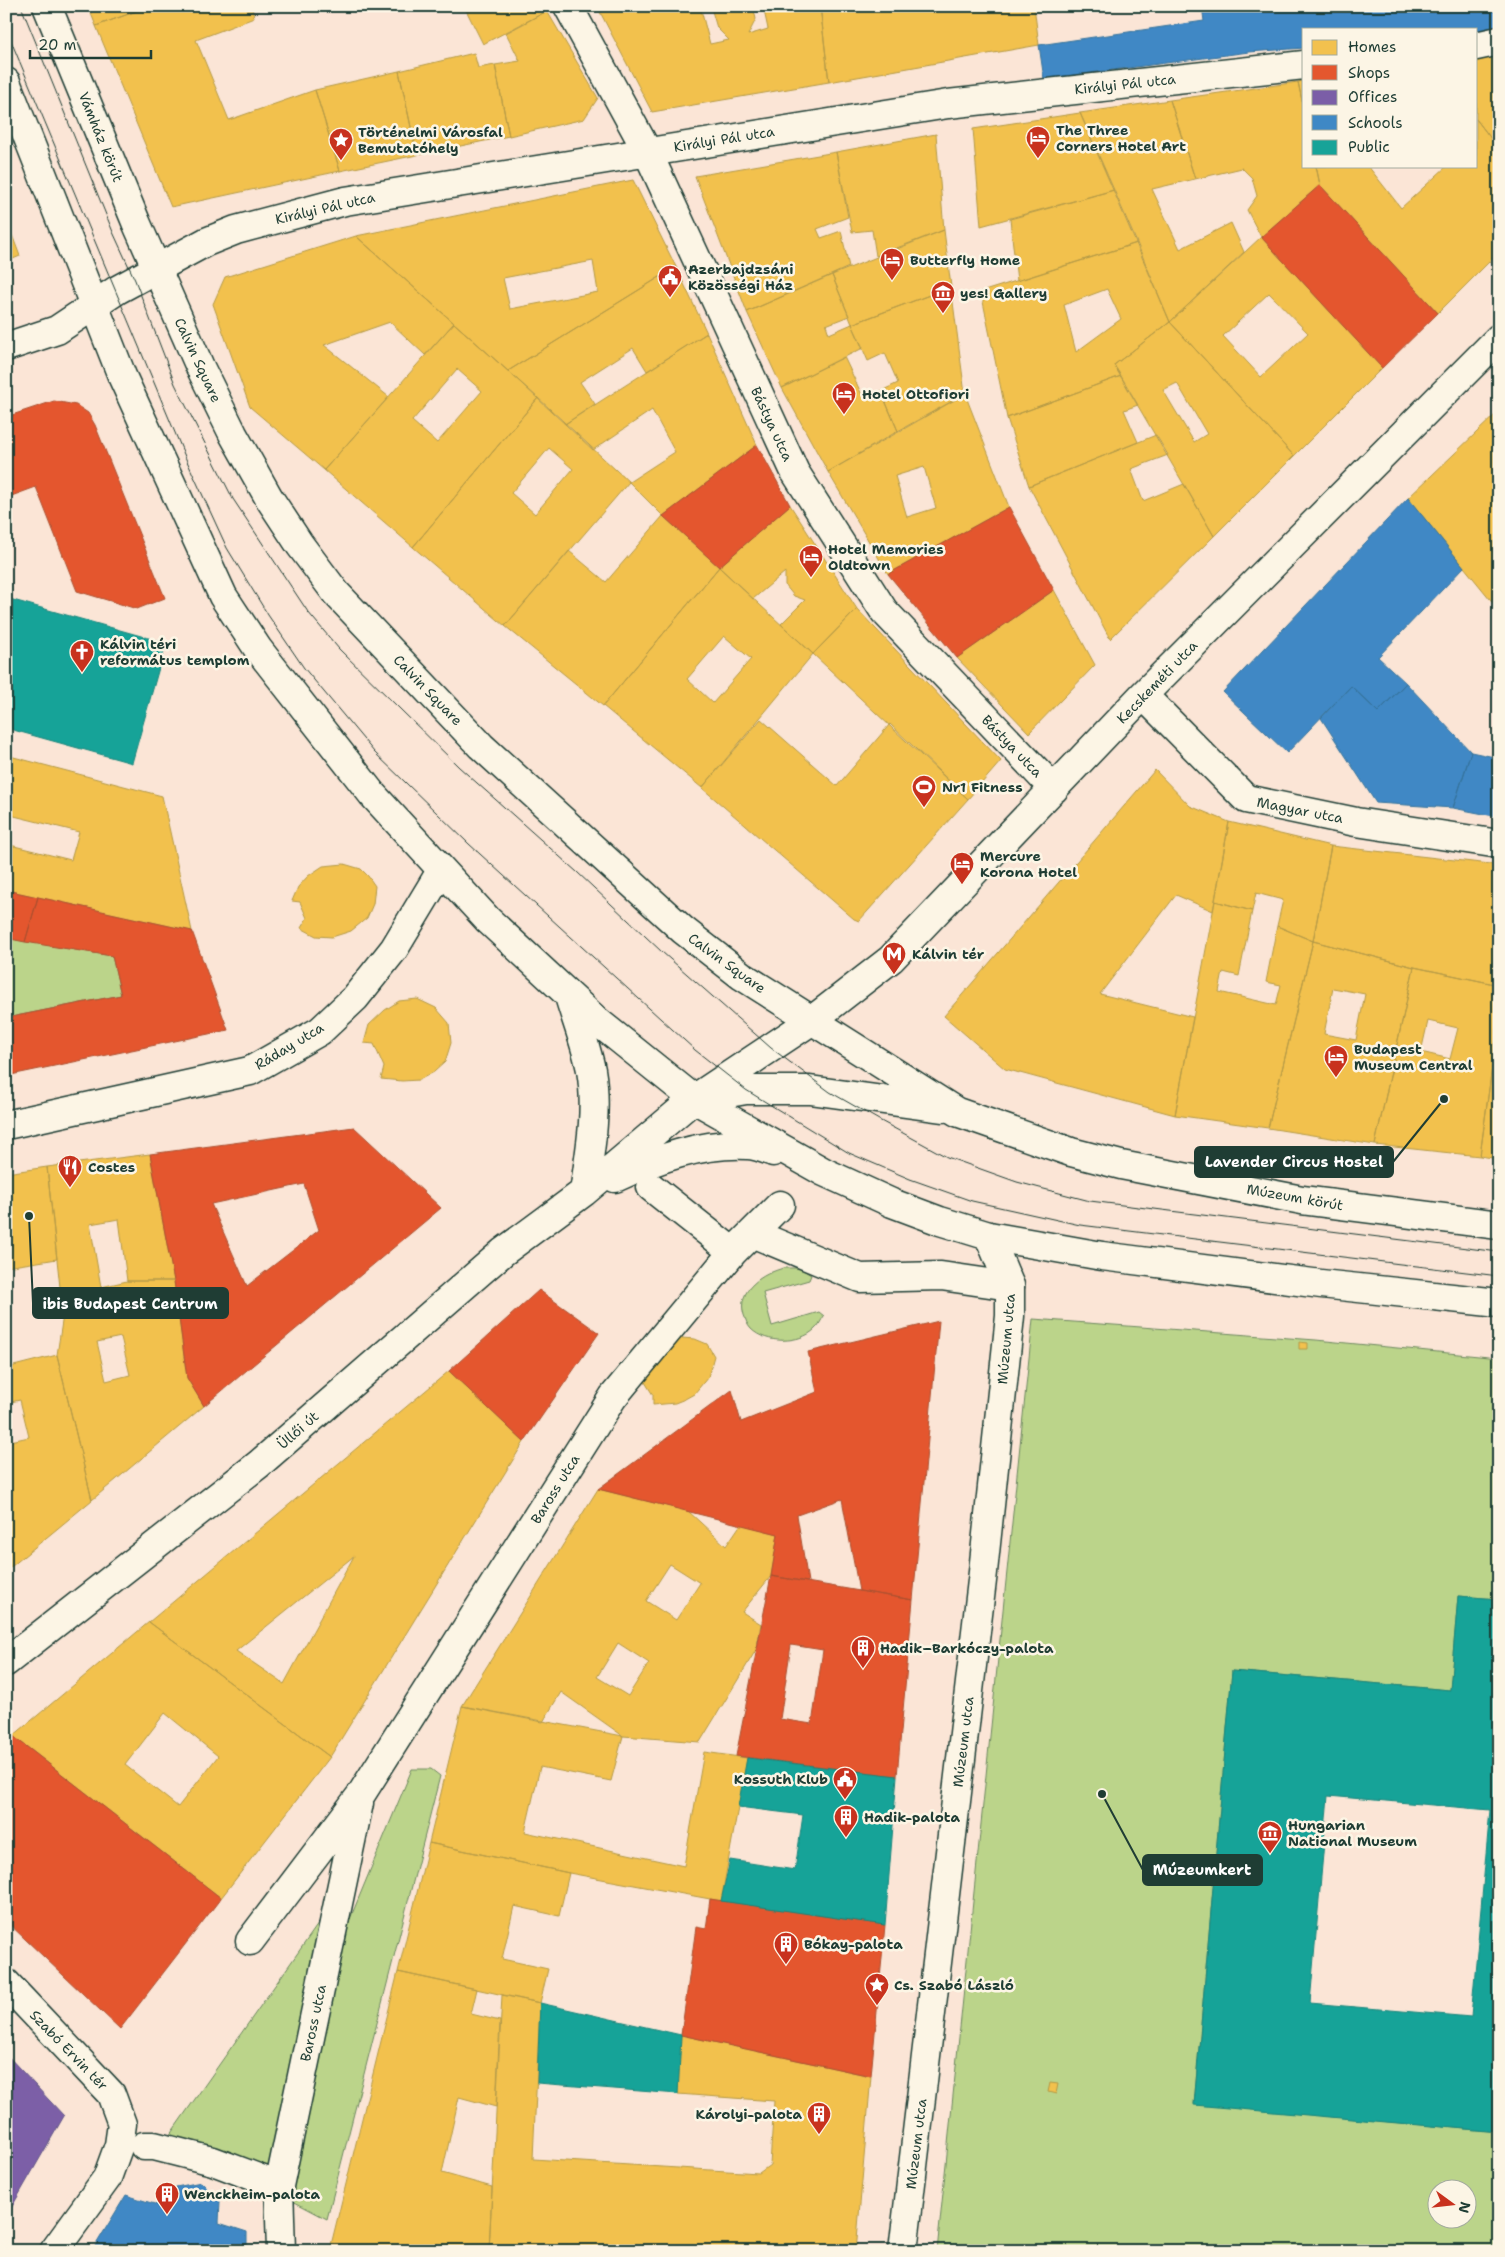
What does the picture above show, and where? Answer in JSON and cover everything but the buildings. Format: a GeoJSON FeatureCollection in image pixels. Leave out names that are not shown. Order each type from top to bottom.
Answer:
{"type":"FeatureCollection","features":[{"type":"Feature","properties":{"kind":"street","name":"Vámház körút"},"geometry":{"type":"LineString","coordinates":[[47,6],[156,267]]}},
{"type":"Feature","properties":{"kind":"street","name":"Bástya utca"},"geometry":{"type":"LineString","coordinates":[[568,6],[647,152],[795,472],[884,611],[1054,789]]}},
{"type":"Feature","properties":{"kind":"street"},"geometry":{"type":"LineString","coordinates":[[1478,46],[1499,41]]}},
{"type":"Feature","properties":{"kind":"street","name":"Királyi Pál utca"},"geometry":{"type":"LineString","coordinates":[[6,347],[57,330],[92,305],[156,267],[206,242],[236,230],[345,201],[948,104],[1302,65]]}},
{"type":"Feature","properties":{"kind":"street"},"geometry":{"type":"LineString","coordinates":[[6,82],[92,305],[122,376],[223,596],[258,649],[372,794],[488,920],[597,1021],[694,1100],[801,1160],[892,1203],[940,1222],[989,1236],[1121,1259],[1321,1284],[1499,1303]]}},
{"type":"Feature","properties":{"kind":"street","name":"Calvin Square"},"geometry":{"type":"LineString","coordinates":[[156,267],[200,367],[233,434],[269,498],[300,545],[336,593],[481,746],[683,930],[742,976],[950,1109]]}},
{"type":"Feature","properties":{"kind":"street","name":"Kecskeméti utca"},"geometry":{"type":"LineString","coordinates":[[811,1021],[891,959],[1143,695],[1499,338]]}},
{"type":"Feature","properties":{"kind":"street","name":"Magyar utca"},"geometry":{"type":"LineString","coordinates":[[1143,695],[1246,799],[1356,822],[1499,844]]}},
{"type":"Feature","properties":{"kind":"street","name":"Ráday utca"},"geometry":{"type":"LineString","coordinates":[[6,1125],[250,1071],[320,1031],[355,998],[394,949],[441,871]]}},
{"type":"Feature","properties":{"kind":"street"},"geometry":{"type":"LineString","coordinates":[[569,996],[591,1076],[593,1129],[584,1192]]}},
{"type":"Feature","properties":{"kind":"street"},"geometry":{"type":"LineString","coordinates":[[584,1192],[694,1100],[811,1021]]}},
{"type":"Feature","properties":{"kind":"street"},"geometry":{"type":"LineString","coordinates":[[694,1100],[746,1090],[810,1090],[950,1109]]}},
{"type":"Feature","properties":{"kind":"street","name":"Múzeum körút"},"geometry":{"type":"LineString","coordinates":[[950,1109],[1070,1152],[1121,1165],[1302,1200],[1499,1225]]}},
{"type":"Feature","properties":{"kind":"street"},"geometry":{"type":"LineString","coordinates":[[584,1192],[661,1158],[708,1147],[748,1145],[801,1160]]}},
{"type":"Feature","properties":{"kind":"street"},"geometry":{"type":"LineString","coordinates":[[652,1187],[733,1252]]}},
{"type":"Feature","properties":{"kind":"street","name":"Üllői út"},"geometry":{"type":"LineString","coordinates":[[6,1662],[259,1464],[503,1252],[584,1192]]}},
{"type":"Feature","properties":{"kind":"street","name":"Baross utca"},"geometry":{"type":"LineString","coordinates":[[250,1941],[360,1796],[613,1397],[733,1252],[780,1205]]}},
{"type":"Feature","properties":{"kind":"street"},"geometry":{"type":"LineString","coordinates":[[752,1233],[860,1278],[941,1276],[1010,1286]]}},
{"type":"Feature","properties":{"kind":"street","name":"Múzeum utca"},"geometry":{"type":"LineString","coordinates":[[903,2251],[1010,1316],[1010,1286],[989,1236]]}},
{"type":"Feature","properties":{"kind":"street","name":"Baross utca"},"geometry":{"type":"LineString","coordinates":[[281,2251],[279,2186],[360,1796]]}},
{"type":"Feature","properties":{"kind":"street","name":"Szabó Ervin tér"},"geometry":{"type":"LineString","coordinates":[[6,1983],[111,2094],[122,2124],[119,2145],[107,2178],[54,2251]]}},
{"type":"Feature","properties":{"kind":"street"},"geometry":{"type":"LineString","coordinates":[[144,2146],[154,2146],[213,2161],[279,2186]]}},
{"type":"Feature","properties":{"kind":"green space"},"geometry":{"type":"Polygon","coordinates":[[[6,938],[112,956],[121,995],[6,1018],[6,938]]]}},
{"type":"Feature","properties":{"kind":"green space"},"geometry":{"type":"Polygon","coordinates":[[[784,1268],[800,1268],[811,1275],[809,1280],[763,1293],[772,1326],[819,1312],[824,1316],[816,1328],[809,1334],[792,1340],[774,1340],[757,1334],[748,1326],[744,1315],[744,1298],[748,1290],[760,1278],[784,1268]]]}},
{"type":"Feature","properties":{"kind":"green space"},"geometry":{"type":"Polygon","coordinates":[[[1033,1319],[1316,1340],[1499,1358],[1499,1599],[1458,1596],[1450,1690],[1232,1671],[1194,2104],[1499,2132],[1499,2251],[937,2251],[1033,1319]]]}},
{"type":"Feature","properties":{"kind":"green space"},"geometry":{"type":"Polygon","coordinates":[[[412,1769],[431,1769],[440,1776],[327,2219],[169,2136],[323,1917],[329,1922],[350,1919],[412,1769]]]}},
{"type":"Feature","properties":{"kind":"tram line"},"geometry":{"type":"LineString","coordinates":[[21,6],[113,232],[135,280],[175,384],[233,499],[308,612],[339,649],[459,767],[577,872],[662,952],[771,1048],[830,1092],[879,1120],[947,1157],[1017,1182],[1090,1201],[1499,1252]]}},
{"type":"Feature","properties":{"kind":"tram line"},"geometry":{"type":"LineString","coordinates":[[6,29],[186,459],[227,548],[268,615],[304,668],[374,752],[469,844],[695,1050],[746,1090],[849,1153],[910,1179],[972,1201],[1080,1225],[1499,1276]]}},
{"type":"Feature","properties":{"kind":"place","name":"The Three Corners Hotel Art"},"geometry":{"type":"Point","coordinates":[1038,159]}},
{"type":"Feature","properties":{"kind":"place","name":"Történelmi Városfal Bemutatóhely"},"geometry":{"type":"Point","coordinates":[341,161]}},
{"type":"Feature","properties":{"kind":"place","name":"Butterfly Home"},"geometry":{"type":"Point","coordinates":[892,281]}},
{"type":"Feature","properties":{"kind":"place","name":"Azerbajdzsáni Közösségi Ház"},"geometry":{"type":"Point","coordinates":[670,298]}},
{"type":"Feature","properties":{"kind":"place","name":"yes! Gallery"},"geometry":{"type":"Point","coordinates":[943,314]}},
{"type":"Feature","properties":{"kind":"place","name":"Hotel Ottofiori"},"geometry":{"type":"Point","coordinates":[844,415]}},
{"type":"Feature","properties":{"kind":"place","name":"Hotel Memories Oldtown"},"geometry":{"type":"Point","coordinates":[811,578]}},
{"type":"Feature","properties":{"kind":"place","name":"Kálvin téri református templom"},"geometry":{"type":"Point","coordinates":[82,673]}},
{"type":"Feature","properties":{"kind":"place","name":"Nr1 Fitness"},"geometry":{"type":"Point","coordinates":[924,808]}},
{"type":"Feature","properties":{"kind":"place","name":"Mercure Korona Hotel"},"geometry":{"type":"Point","coordinates":[962,885]}},
{"type":"Feature","properties":{"kind":"place","name":"Kálvin tér"},"geometry":{"type":"Point","coordinates":[894,975]}},
{"type":"Feature","properties":{"kind":"place","name":"Budapest Museum Central"},"geometry":{"type":"Point","coordinates":[1336,1078]}},
{"type":"Feature","properties":{"kind":"place","name":"Lavender Circus Hostel"},"geometry":{"type":"Point","coordinates":[1444,1099]}},
{"type":"Feature","properties":{"kind":"place","name":"Costes"},"geometry":{"type":"Point","coordinates":[70,1188]}},
{"type":"Feature","properties":{"kind":"place","name":"ibis Budapest Centrum"},"geometry":{"type":"Point","coordinates":[29,1216]}},
{"type":"Feature","properties":{"kind":"place","name":"Hadik–Barkóczy-palota"},"geometry":{"type":"Point","coordinates":[863,1669]}},
{"type":"Feature","properties":{"kind":"place","name":"Múzeumkert"},"geometry":{"type":"Point","coordinates":[1102,1794]}},
{"type":"Feature","properties":{"kind":"place","name":"Kossuth Klub"},"geometry":{"type":"Point","coordinates":[845,1800]}},
{"type":"Feature","properties":{"kind":"place","name":"Hadik-palota"},"geometry":{"type":"Point","coordinates":[846,1838]}},
{"type":"Feature","properties":{"kind":"place","name":"Hungarian National Museum"},"geometry":{"type":"Point","coordinates":[1270,1854]}},
{"type":"Feature","properties":{"kind":"place","name":"Bókay-palota"},"geometry":{"type":"Point","coordinates":[786,1965]}},
{"type":"Feature","properties":{"kind":"place","name":"Cs. Szabó László"},"geometry":{"type":"Point","coordinates":[877,2006]}},
{"type":"Feature","properties":{"kind":"place","name":"Károlyi-palota"},"geometry":{"type":"Point","coordinates":[819,2135]}},
{"type":"Feature","properties":{"kind":"place","name":"Wenckheim-palota"},"geometry":{"type":"Point","coordinates":[167,2215]}}]}
